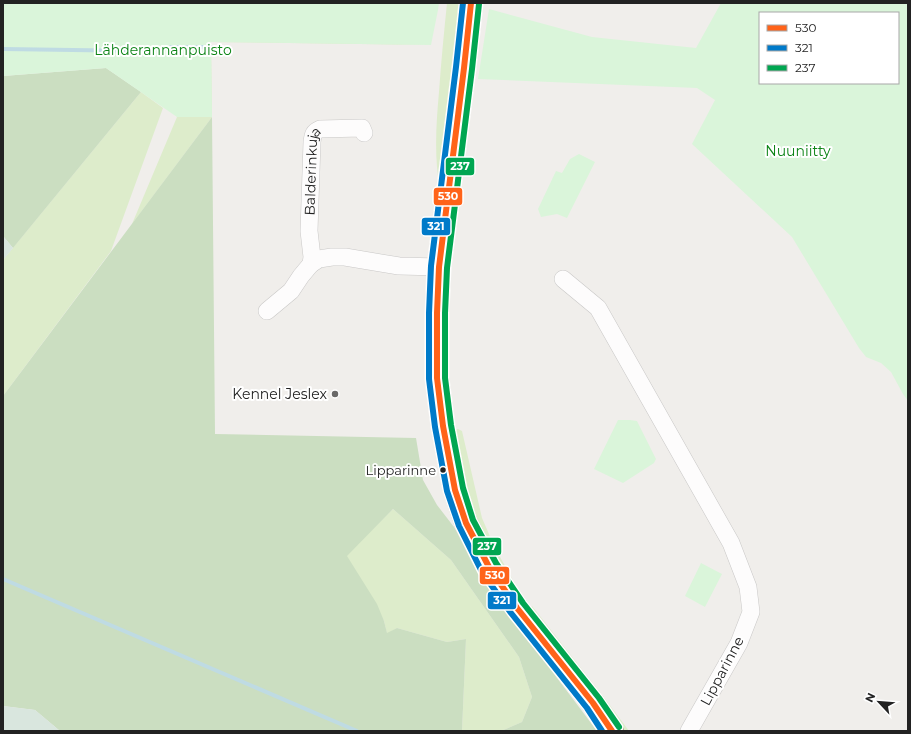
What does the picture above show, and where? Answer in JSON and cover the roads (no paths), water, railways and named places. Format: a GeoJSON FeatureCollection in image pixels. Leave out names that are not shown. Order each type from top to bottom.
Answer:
{"type":"FeatureCollection","features":[{"type":"Feature","properties":{"kind":"main road"},"geometry":{"type":"LineString","coordinates":[[471,3],[439,267],[437,313],[437,378],[443,426],[455,490],[466,523],[489,567],[517,608],[593,703],[612,731]]}},
{"type":"Feature","properties":{"kind":"street","name":"Balderinkuja"},"geometry":{"type":"LineString","coordinates":[[311,264],[312,257],[309,231],[312,142],[314,133],[320,129],[362,128],[364,133]]}},
{"type":"Feature","properties":{"kind":"street"},"geometry":{"type":"LineString","coordinates":[[267,311],[290,291],[311,264],[319,259],[346,257],[399,266],[439,267]]}},
{"type":"Feature","properties":{"kind":"street","name":"Lipparinne"},"geometry":{"type":"LineString","coordinates":[[563,279],[598,308],[731,543],[748,587],[751,612],[739,643],[689,731]]}},
{"type":"Feature","properties":{"kind":"waterway"},"geometry":{"type":"LineString","coordinates":[[171,47],[211,47]]}},
{"type":"Feature","properties":{"kind":"waterway"},"geometry":{"type":"LineString","coordinates":[[3,49],[142,51]]}},
{"type":"Feature","properties":{"kind":"waterway"},"geometry":{"type":"LineString","coordinates":[[3,579],[357,731]]}},
{"type":"Feature","properties":{"kind":"place","name":"Kennel Jeslex"},"geometry":{"type":"Point","coordinates":[335,394]}},
{"type":"Feature","properties":{"kind":"place","name":"Lipparinne"},"geometry":{"type":"Point","coordinates":[443,470]}},
{"type":"Feature","properties":{"kind":"park label","name":"Lähderannanpuisto"},"geometry":{"type":"Point","coordinates":[163,50]}},
{"type":"Feature","properties":{"kind":"park label","name":"Nuuniitty"},"geometry":{"type":"Point","coordinates":[798,151]}}]}
